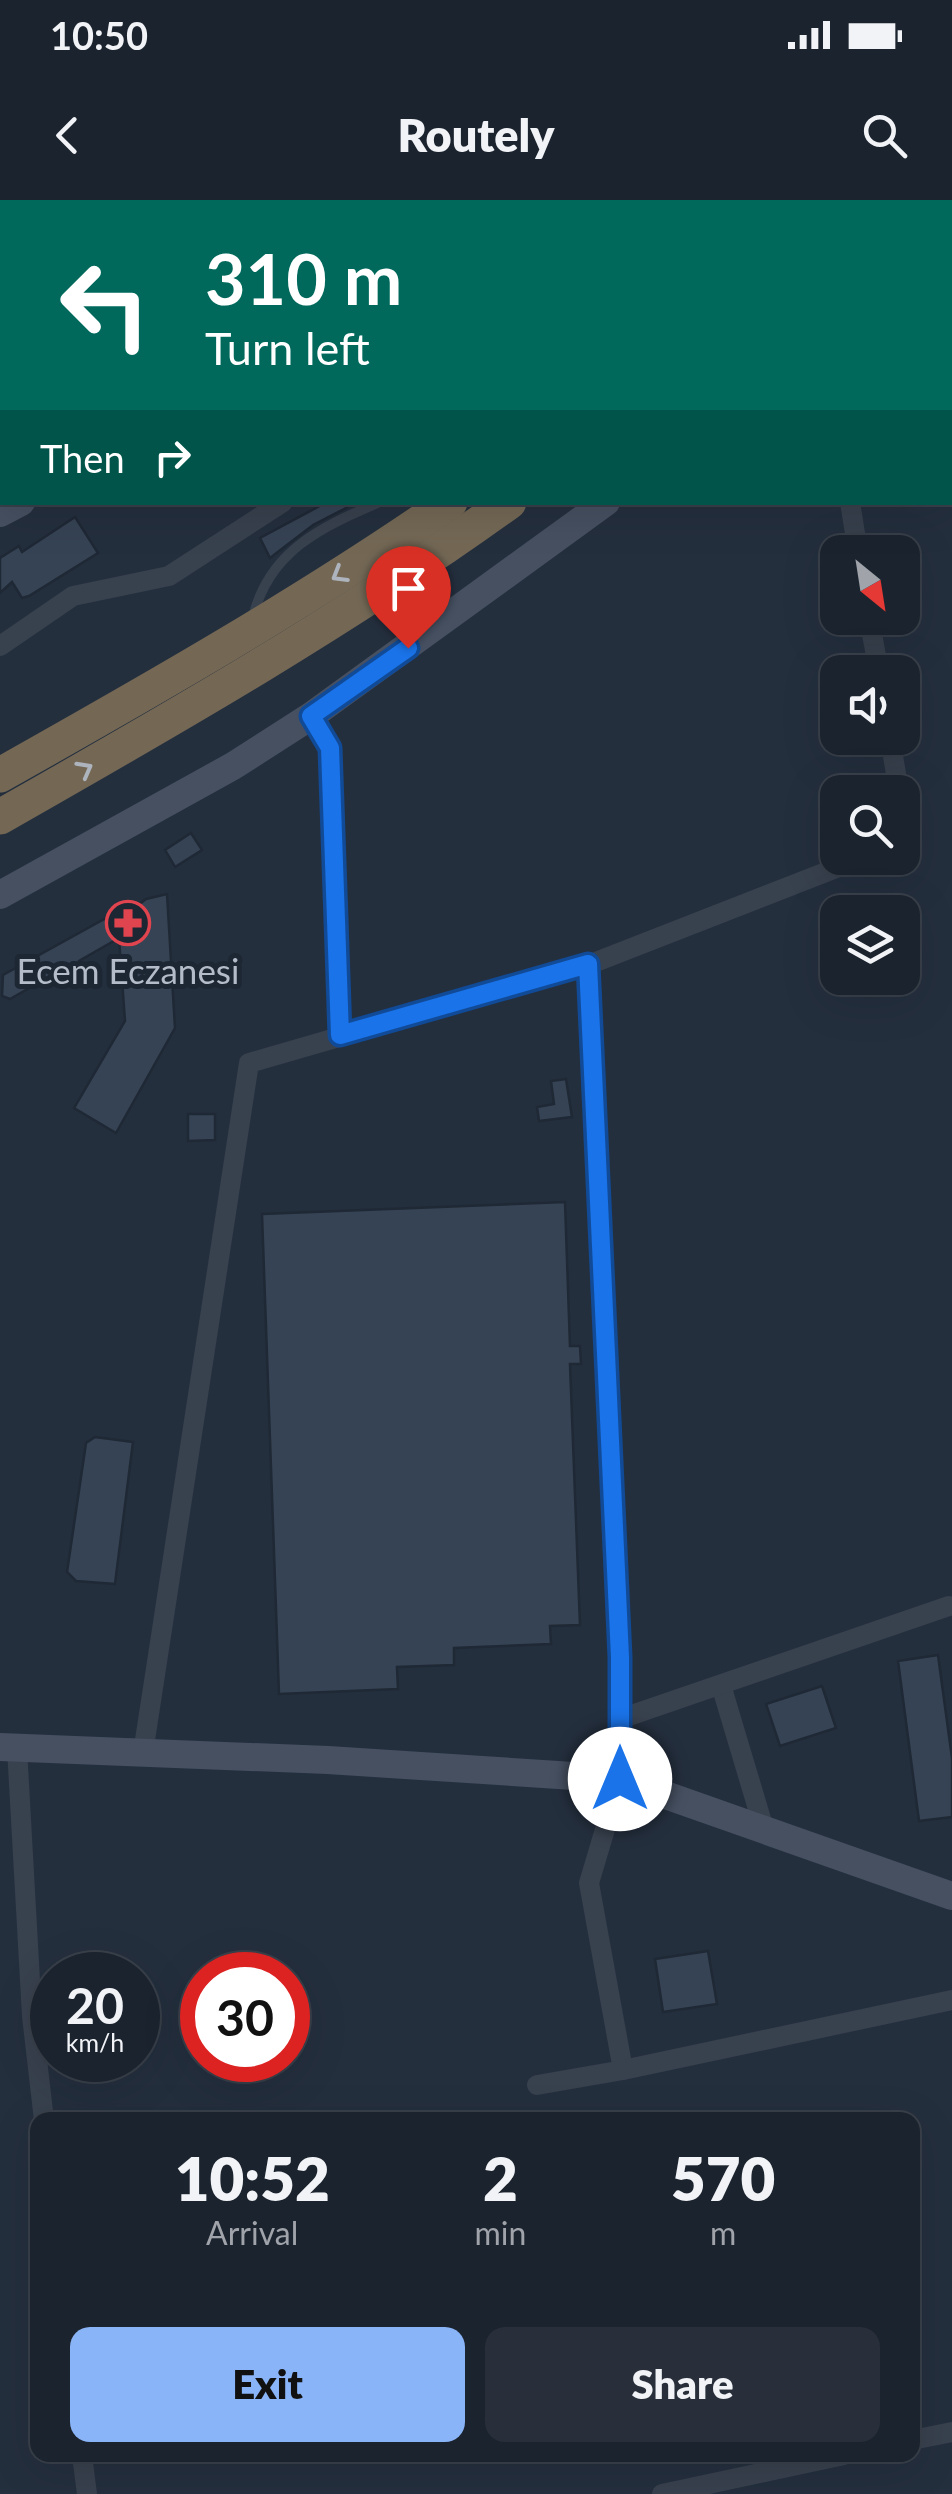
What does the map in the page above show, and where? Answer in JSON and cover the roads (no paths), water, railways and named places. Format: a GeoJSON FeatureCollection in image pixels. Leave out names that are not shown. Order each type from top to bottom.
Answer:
{"type":"FeatureCollection","features":[{"type":"Feature","properties":{"kind":"highway"},"geometry":{"type":"LineString","coordinates":[[0,775],[143,695],[394,541],[446,505]]}},
{"type":"Feature","properties":{"kind":"highway"},"geometry":{"type":"LineString","coordinates":[[0,816],[182,714],[326,626],[505,505]]}},
{"type":"Feature","properties":{"kind":"street"},"geometry":{"type":"LineString","coordinates":[[0,646],[73,596],[169,576],[278,505]]}},
{"type":"Feature","properties":{"kind":"street"},"geometry":{"type":"LineString","coordinates":[[0,895],[233,766],[311,716],[602,505]]}},
{"type":"Feature","properties":{"kind":"street"},"geometry":{"type":"LineString","coordinates":[[850,505],[855,535]]}},
{"type":"Feature","properties":{"kind":"street"},"geometry":{"type":"LineString","coordinates":[[311,716],[330,748],[340,1035]]}},
{"type":"Feature","properties":{"kind":"street"},"geometry":{"type":"LineString","coordinates":[[144,1753],[249,1063],[588,964],[820,874]]}},
{"type":"Feature","properties":{"kind":"street"},"geometry":{"type":"LineString","coordinates":[[588,964],[620,1657],[620,1779],[589,1884],[624,2070]]}},
{"type":"Feature","properties":{"kind":"street"},"geometry":{"type":"LineString","coordinates":[[620,1719],[948,1606]]}},
{"type":"Feature","properties":{"kind":"street"},"geometry":{"type":"LineString","coordinates":[[721,1685],[764,1829]]}},
{"type":"Feature","properties":{"kind":"street"},"geometry":{"type":"LineString","coordinates":[[43,2112],[8,1747],[328,1760],[620,1779],[952,1896]]}},
{"type":"Feature","properties":{"kind":"street"},"geometry":{"type":"LineString","coordinates":[[537,2085],[952,2000]]}},
{"type":"Feature","properties":{"kind":"street"},"geometry":{"type":"LineString","coordinates":[[920,2438],[952,2432]]}},
{"type":"Feature","properties":{"kind":"street"},"geometry":{"type":"LineString","coordinates":[[83,2462],[86,2494]]}},
{"type":"Feature","properties":{"kind":"street"},"geometry":{"type":"LineString","coordinates":[[662,2494],[811,2462]]}},
{"type":"Feature","properties":{"kind":"lane"},"geometry":{"type":"LineString","coordinates":[[250,629],[254,611],[280,560],[294,547],[374,505]]}},
{"type":"Feature","properties":{"kind":"place","name":"Ecem Eczanesi"},"geometry":{"type":"Point","coordinates":[128,923]}}]}
